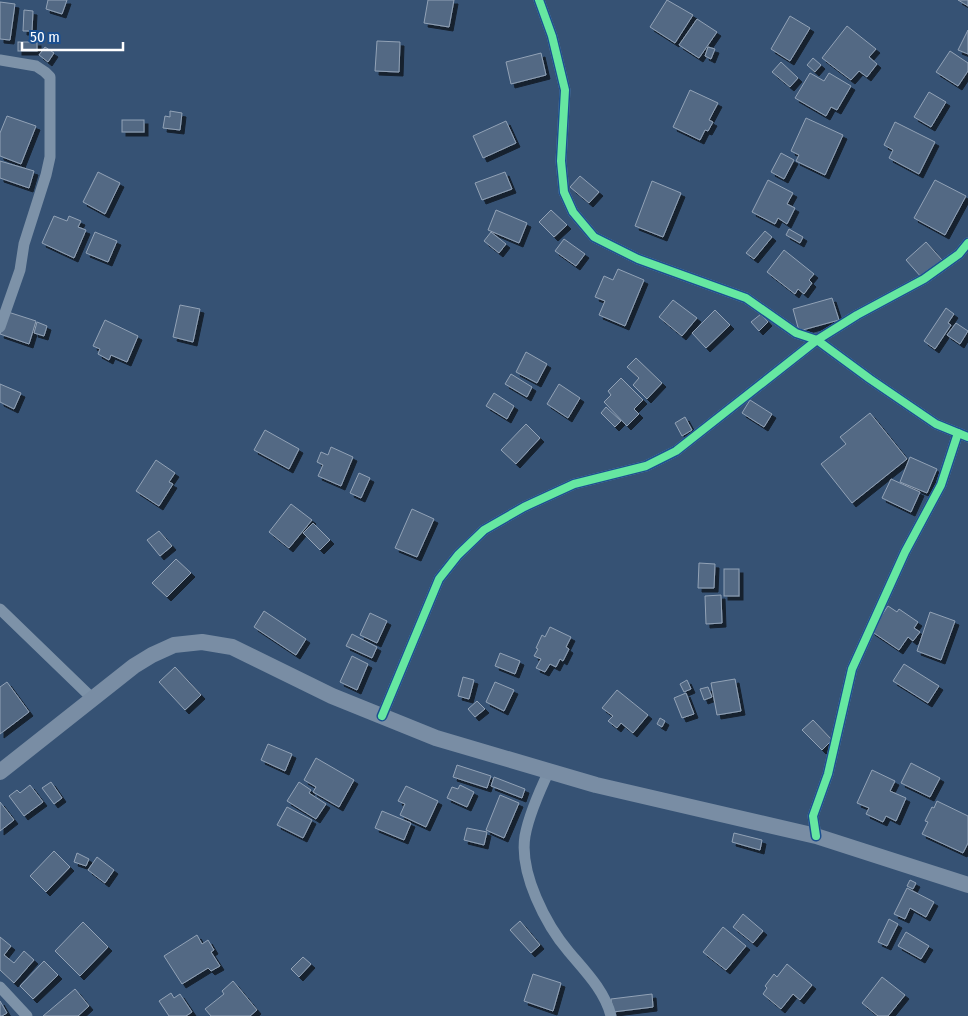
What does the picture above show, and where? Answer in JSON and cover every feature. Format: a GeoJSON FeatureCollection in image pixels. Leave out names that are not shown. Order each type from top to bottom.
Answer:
{"type":"FeatureCollection","features":[{"type":"Feature","properties":{"kind":"main road"},"geometry":{"type":"LineString","coordinates":[[0,772],[134,666],[174,645],[202,642],[232,646],[332,696],[436,738],[596,785],[816,836],[968,885]]}},
{"type":"Feature","properties":{"kind":"street"},"geometry":{"type":"LineString","coordinates":[[539,0],[552,36],[565,90],[562,161],[564,192],[573,212],[594,237],[638,259],[746,298],[796,333],[817,340],[936,424],[963,435],[941,484],[905,552],[852,669],[828,774],[813,816],[816,836]]}},
{"type":"Feature","properties":{"kind":"street"},"geometry":{"type":"LineString","coordinates":[[0,60],[36,66],[50,77],[50,156],[46,175],[24,244],[20,270],[0,327]]}},
{"type":"Feature","properties":{"kind":"street"},"geometry":{"type":"LineString","coordinates":[[382,716],[439,579],[458,555],[484,530],[524,507],[574,484],[646,466],[676,451],[817,340],[857,314],[924,279],[959,254],[968,243]]}},
{"type":"Feature","properties":{"kind":"street"},"geometry":{"type":"LineString","coordinates":[[0,609],[93,699]]}},
{"type":"Feature","properties":{"kind":"street"},"geometry":{"type":"LineString","coordinates":[[549,771],[536,800],[525,837],[526,867],[545,917],[557,938],[591,978],[611,1016]]}},
{"type":"Feature","properties":{"kind":"street"},"geometry":{"type":"LineString","coordinates":[[0,987],[27,1016]]}},
{"type":"Feature","properties":{"kind":"building"},"geometry":{"type":"Polygon","coordinates":[[[48,0],[67,0],[62,14],[46,9],[48,0]]]}},
{"type":"Feature","properties":{"kind":"building"},"geometry":{"type":"Polygon","coordinates":[[[428,0],[454,0],[449,27],[424,23],[428,0]]]}},
{"type":"Feature","properties":{"kind":"building"},"geometry":{"type":"Polygon","coordinates":[[[667,0],[693,15],[675,43],[650,27],[667,0]]]}},
{"type":"Feature","properties":{"kind":"building"},"geometry":{"type":"Polygon","coordinates":[[[958,0],[968,0],[968,6],[958,0]]]}},
{"type":"Feature","properties":{"kind":"building"},"geometry":{"type":"Polygon","coordinates":[[[0,2],[15,4],[10,40],[0,39],[0,2]]]}},
{"type":"Feature","properties":{"kind":"building"},"geometry":{"type":"Polygon","coordinates":[[[24,10],[33,11],[32,31],[23,31],[24,10]]]}},
{"type":"Feature","properties":{"kind":"building"},"geometry":{"type":"Polygon","coordinates":[[[790,16],[810,28],[790,61],[771,49],[790,16]]]}},
{"type":"Feature","properties":{"kind":"building"},"geometry":{"type":"Polygon","coordinates":[[[697,19],[717,32],[699,58],[679,45],[697,19]]]}},
{"type":"Feature","properties":{"kind":"building"},"geometry":{"type":"Polygon","coordinates":[[[847,26],[876,49],[869,57],[877,64],[867,77],[859,71],[851,80],[822,58],[847,26]]]}},
{"type":"Feature","properties":{"kind":"building"},"geometry":{"type":"Polygon","coordinates":[[[968,30],[968,54],[958,50],[968,30]]]}},
{"type":"Feature","properties":{"kind":"building"},"geometry":{"type":"Polygon","coordinates":[[[377,41],[400,42],[399,72],[375,71],[377,41]]]}},
{"type":"Feature","properties":{"kind":"building"},"geometry":{"type":"Polygon","coordinates":[[[18,42],[37,42],[37,51],[18,51],[18,42]]]}},
{"type":"Feature","properties":{"kind":"building"},"geometry":{"type":"Polygon","coordinates":[[[45,47],[54,53],[48,62],[39,55],[45,47]]]}},
{"type":"Feature","properties":{"kind":"building"},"geometry":{"type":"Polygon","coordinates":[[[708,47],[715,49],[711,59],[705,56],[708,47]]]}},
{"type":"Feature","properties":{"kind":"building"},"geometry":{"type":"Polygon","coordinates":[[[950,51],[968,63],[968,71],[958,86],[936,72],[950,51]]]}},
{"type":"Feature","properties":{"kind":"building"},"geometry":{"type":"Polygon","coordinates":[[[541,53],[546,75],[511,84],[506,62],[541,53]]]}},
{"type":"Feature","properties":{"kind":"building"},"geometry":{"type":"Polygon","coordinates":[[[813,58],[821,65],[815,72],[807,65],[813,58]]]}},
{"type":"Feature","properties":{"kind":"building"},"geometry":{"type":"Polygon","coordinates":[[[781,62],[798,78],[790,87],[772,72],[781,62]]]}},
{"type":"Feature","properties":{"kind":"building"},"geometry":{"type":"Polygon","coordinates":[[[810,73],[824,81],[829,73],[851,86],[837,110],[831,107],[826,116],[795,98],[810,73]]]}},
{"type":"Feature","properties":{"kind":"building"},"geometry":{"type":"Polygon","coordinates":[[[690,90],[718,103],[709,120],[713,122],[708,131],[705,130],[700,140],[673,127],[690,90]]]}},
{"type":"Feature","properties":{"kind":"building"},"geometry":{"type":"Polygon","coordinates":[[[929,92],[946,102],[931,127],[914,117],[929,92]]]}},
{"type":"Feature","properties":{"kind":"building"},"geometry":{"type":"Polygon","coordinates":[[[170,111],[182,113],[180,130],[163,128],[165,116],[170,117],[170,111]]]}},
{"type":"Feature","properties":{"kind":"building"},"geometry":{"type":"Polygon","coordinates":[[[7,116],[36,126],[21,164],[0,156],[0,133],[7,116]]]}},
{"type":"Feature","properties":{"kind":"building"},"geometry":{"type":"Polygon","coordinates":[[[806,118],[843,135],[825,175],[796,161],[799,155],[791,151],[806,118]]]}},
{"type":"Feature","properties":{"kind":"building"},"geometry":{"type":"Polygon","coordinates":[[[122,120],[144,120],[144,132],[122,132],[122,120]]]}},
{"type":"Feature","properties":{"kind":"building"},"geometry":{"type":"Polygon","coordinates":[[[506,121],[516,143],[483,158],[473,136],[506,121]]]}},
{"type":"Feature","properties":{"kind":"building"},"geometry":{"type":"Polygon","coordinates":[[[895,122],[935,142],[919,174],[889,158],[893,150],[884,145],[895,122]]]}},
{"type":"Feature","properties":{"kind":"building"},"geometry":{"type":"Polygon","coordinates":[[[781,153],[794,160],[784,179],[771,172],[781,153]]]}},
{"type":"Feature","properties":{"kind":"building"},"geometry":{"type":"Polygon","coordinates":[[[0,161],[34,171],[29,188],[0,178],[0,161]]]}},
{"type":"Feature","properties":{"kind":"building"},"geometry":{"type":"Polygon","coordinates":[[[98,172],[120,183],[105,214],[83,202],[98,172]]]}},
{"type":"Feature","properties":{"kind":"building"},"geometry":{"type":"Polygon","coordinates":[[[505,172],[512,189],[482,200],[475,183],[505,172]]]}},
{"type":"Feature","properties":{"kind":"building"},"geometry":{"type":"Polygon","coordinates":[[[580,176],[599,192],[589,203],[570,187],[580,176]]]}},
{"type":"Feature","properties":{"kind":"building"},"geometry":{"type":"Polygon","coordinates":[[[768,180],[793,193],[787,204],[795,208],[787,224],[778,218],[775,224],[752,212],[768,180]]]}},
{"type":"Feature","properties":{"kind":"building"},"geometry":{"type":"Polygon","coordinates":[[[935,180],[966,196],[945,235],[914,218],[935,180]]]}},
{"type":"Feature","properties":{"kind":"building"},"geometry":{"type":"Polygon","coordinates":[[[652,181],[681,193],[663,237],[635,226],[652,181]]]}},
{"type":"Feature","properties":{"kind":"building"},"geometry":{"type":"Polygon","coordinates":[[[496,210],[527,223],[519,243],[488,230],[496,210]]]}},
{"type":"Feature","properties":{"kind":"building"},"geometry":{"type":"Polygon","coordinates":[[[551,210],[567,225],[554,237],[539,222],[551,210]]]}},
{"type":"Feature","properties":{"kind":"building"},"geometry":{"type":"Polygon","coordinates":[[[54,216],[67,221],[69,216],[81,221],[78,227],[86,230],[74,258],[42,243],[54,216]]]}},
{"type":"Feature","properties":{"kind":"building"},"geometry":{"type":"Polygon","coordinates":[[[789,229],[803,237],[800,243],[786,235],[789,229]]]}},
{"type":"Feature","properties":{"kind":"building"},"geometry":{"type":"Polygon","coordinates":[[[765,231],[772,237],[754,259],[746,253],[765,231]]]}},
{"type":"Feature","properties":{"kind":"building"},"geometry":{"type":"Polygon","coordinates":[[[95,232],[117,241],[108,262],[86,253],[95,232]]]}},
{"type":"Feature","properties":{"kind":"building"},"geometry":{"type":"Polygon","coordinates":[[[491,232],[506,244],[499,253],[484,241],[491,232]]]}},
{"type":"Feature","properties":{"kind":"building"},"geometry":{"type":"Polygon","coordinates":[[[564,239],[585,254],[576,266],[555,251],[564,239]]]}},
{"type":"Feature","properties":{"kind":"building"},"geometry":{"type":"Polygon","coordinates":[[[926,242],[942,260],[922,278],[906,260],[926,242]]]}},
{"type":"Feature","properties":{"kind":"building"},"geometry":{"type":"Polygon","coordinates":[[[784,250],[814,274],[809,280],[812,283],[804,294],[798,289],[795,294],[767,272],[784,250]]]}},
{"type":"Feature","properties":{"kind":"building"},"geometry":{"type":"Polygon","coordinates":[[[618,269],[644,280],[625,326],[599,315],[605,301],[595,297],[604,276],[613,280],[618,269]]]}},
{"type":"Feature","properties":{"kind":"building"},"geometry":{"type":"Polygon","coordinates":[[[832,298],[839,320],[799,331],[793,309],[832,298]]]}},
{"type":"Feature","properties":{"kind":"building"},"geometry":{"type":"Polygon","coordinates":[[[673,300],[697,318],[682,336],[659,317],[673,300]]]}},
{"type":"Feature","properties":{"kind":"building"},"geometry":{"type":"Polygon","coordinates":[[[180,305],[200,309],[193,342],[173,337],[180,305]]]}},
{"type":"Feature","properties":{"kind":"building"},"geometry":{"type":"Polygon","coordinates":[[[946,308],[954,314],[948,323],[951,325],[935,349],[924,341],[946,308]]]}},
{"type":"Feature","properties":{"kind":"building"},"geometry":{"type":"Polygon","coordinates":[[[715,310],[730,325],[706,348],[692,333],[715,310]]]}},
{"type":"Feature","properties":{"kind":"building"},"geometry":{"type":"Polygon","coordinates":[[[8,312],[36,321],[29,344],[0,334],[8,312]]]}},
{"type":"Feature","properties":{"kind":"building"},"geometry":{"type":"Polygon","coordinates":[[[761,314],[768,322],[759,331],[751,322],[761,314]]]}},
{"type":"Feature","properties":{"kind":"building"},"geometry":{"type":"Polygon","coordinates":[[[105,320],[138,336],[127,362],[111,355],[109,360],[98,354],[100,349],[93,346],[105,320]]]}},
{"type":"Feature","properties":{"kind":"building"},"geometry":{"type":"Polygon","coordinates":[[[37,322],[47,326],[44,336],[34,333],[37,322]]]}},
{"type":"Feature","properties":{"kind":"building"},"geometry":{"type":"Polygon","coordinates":[[[956,323],[968,331],[960,344],[947,335],[956,323]]]}},
{"type":"Feature","properties":{"kind":"building"},"geometry":{"type":"Polygon","coordinates":[[[526,352],[547,364],[537,383],[516,372],[526,352]]]}},
{"type":"Feature","properties":{"kind":"building"},"geometry":{"type":"Polygon","coordinates":[[[636,358],[662,383],[647,399],[633,385],[639,378],[627,367],[636,358]]]}},
{"type":"Feature","properties":{"kind":"building"},"geometry":{"type":"Polygon","coordinates":[[[511,374],[532,387],[527,397],[505,384],[511,374]]]}},
{"type":"Feature","properties":{"kind":"building"},"geometry":{"type":"Polygon","coordinates":[[[621,378],[643,400],[634,409],[639,414],[627,426],[604,402],[611,395],[608,391],[621,378]]]}},
{"type":"Feature","properties":{"kind":"building"},"geometry":{"type":"Polygon","coordinates":[[[0,384],[21,393],[14,409],[0,402],[0,384]]]}},
{"type":"Feature","properties":{"kind":"building"},"geometry":{"type":"Polygon","coordinates":[[[559,384],[580,398],[568,418],[547,404],[559,384]]]}},
{"type":"Feature","properties":{"kind":"building"},"geometry":{"type":"Polygon","coordinates":[[[494,393],[514,406],[507,419],[486,406],[494,393]]]}},
{"type":"Feature","properties":{"kind":"building"},"geometry":{"type":"Polygon","coordinates":[[[750,400],[772,414],[764,427],[742,413],[750,400]]]}},
{"type":"Feature","properties":{"kind":"building"},"geometry":{"type":"Polygon","coordinates":[[[606,407],[621,421],[615,427],[601,413],[606,407]]]}},
{"type":"Feature","properties":{"kind":"building"},"geometry":{"type":"Polygon","coordinates":[[[870,413],[907,459],[852,503],[821,464],[846,444],[840,437],[870,413]]]}},
{"type":"Feature","properties":{"kind":"building"},"geometry":{"type":"Polygon","coordinates":[[[685,417],[692,430],[682,436],[675,423],[685,417]]]}},
{"type":"Feature","properties":{"kind":"building"},"geometry":{"type":"Polygon","coordinates":[[[526,424],[540,438],[516,464],[501,450],[526,424]]]}},
{"type":"Feature","properties":{"kind":"building"},"geometry":{"type":"Polygon","coordinates":[[[265,430],[299,449],[289,469],[254,450],[265,430]]]}},
{"type":"Feature","properties":{"kind":"building"},"geometry":{"type":"Polygon","coordinates":[[[331,447],[353,457],[341,486],[318,476],[323,465],[317,462],[321,452],[328,455],[331,447]]]}},
{"type":"Feature","properties":{"kind":"building"},"geometry":{"type":"Polygon","coordinates":[[[910,457],[937,469],[927,493],[900,482],[910,457]]]}},
{"type":"Feature","properties":{"kind":"building"},"geometry":{"type":"Polygon","coordinates":[[[156,460],[175,473],[169,482],[173,484],[159,506],[136,491],[156,460]]]}},
{"type":"Feature","properties":{"kind":"building"},"geometry":{"type":"Polygon","coordinates":[[[359,473],[370,478],[361,498],[350,493],[359,473]]]}},
{"type":"Feature","properties":{"kind":"building"},"geometry":{"type":"Polygon","coordinates":[[[891,479],[920,492],[911,512],[882,498],[891,479]]]}},
{"type":"Feature","properties":{"kind":"building"},"geometry":{"type":"Polygon","coordinates":[[[291,504],[312,520],[289,548],[269,532],[291,504]]]}},
{"type":"Feature","properties":{"kind":"building"},"geometry":{"type":"Polygon","coordinates":[[[412,509],[434,519],[417,557],[395,548],[412,509]]]}},
{"type":"Feature","properties":{"kind":"building"},"geometry":{"type":"Polygon","coordinates":[[[313,523],[330,540],[320,550],[303,533],[313,523]]]}},
{"type":"Feature","properties":{"kind":"building"},"geometry":{"type":"Polygon","coordinates":[[[159,531],[172,546],[160,556],[147,540],[159,531]]]}},
{"type":"Feature","properties":{"kind":"building"},"geometry":{"type":"Polygon","coordinates":[[[176,559],[191,573],[167,597],[152,583],[176,559]]]}},
{"type":"Feature","properties":{"kind":"building"},"geometry":{"type":"Polygon","coordinates":[[[699,563],[715,564],[714,588],[698,588],[699,563]]]}},
{"type":"Feature","properties":{"kind":"building"},"geometry":{"type":"Polygon","coordinates":[[[724,569],[739,569],[739,596],[724,596],[724,569]]]}},
{"type":"Feature","properties":{"kind":"building"},"geometry":{"type":"Polygon","coordinates":[[[721,595],[722,623],[706,624],[705,596],[721,595]]]}},
{"type":"Feature","properties":{"kind":"building"},"geometry":{"type":"Polygon","coordinates":[[[888,606],[897,612],[899,609],[918,622],[914,628],[920,632],[913,641],[908,637],[899,650],[871,631],[888,606]]]}},
{"type":"Feature","properties":{"kind":"building"},"geometry":{"type":"Polygon","coordinates":[[[264,611],[306,639],[296,655],[254,627],[264,611]]]}},
{"type":"Feature","properties":{"kind":"building"},"geometry":{"type":"Polygon","coordinates":[[[930,612],[955,621],[941,660],[917,651],[930,612]]]}},
{"type":"Feature","properties":{"kind":"building"},"geometry":{"type":"Polygon","coordinates":[[[370,613],[387,621],[377,643],[360,635],[370,613]]]}},
{"type":"Feature","properties":{"kind":"building"},"geometry":{"type":"Polygon","coordinates":[[[550,627],[571,637],[566,647],[569,649],[563,661],[560,659],[556,667],[550,664],[545,672],[536,668],[541,659],[534,656],[542,635],[545,637],[550,627]]]}},
{"type":"Feature","properties":{"kind":"building"},"geometry":{"type":"Polygon","coordinates":[[[352,634],[377,647],[372,658],[346,646],[352,634]]]}},
{"type":"Feature","properties":{"kind":"building"},"geometry":{"type":"Polygon","coordinates":[[[500,653],[520,661],[515,674],[495,666],[500,653]]]}},
{"type":"Feature","properties":{"kind":"building"},"geometry":{"type":"Polygon","coordinates":[[[352,656],[368,664],[357,690],[340,682],[352,656]]]}},
{"type":"Feature","properties":{"kind":"building"},"geometry":{"type":"Polygon","coordinates":[[[904,664],[939,686],[928,703],[893,681],[904,664]]]}},
{"type":"Feature","properties":{"kind":"building"},"geometry":{"type":"Polygon","coordinates":[[[175,667],[201,695],[185,710],[159,682],[175,667]]]}},
{"type":"Feature","properties":{"kind":"building"},"geometry":{"type":"Polygon","coordinates":[[[463,677],[474,680],[469,699],[458,696],[463,677]]]}},
{"type":"Feature","properties":{"kind":"building"},"geometry":{"type":"Polygon","coordinates":[[[735,679],[741,711],[717,715],[711,683],[735,679]]]}},
{"type":"Feature","properties":{"kind":"building"},"geometry":{"type":"Polygon","coordinates":[[[687,680],[691,689],[684,692],[680,684],[687,680]]]}},
{"type":"Feature","properties":{"kind":"building"},"geometry":{"type":"Polygon","coordinates":[[[7,682],[29,712],[0,734],[0,687],[7,682]]]}},
{"type":"Feature","properties":{"kind":"building"},"geometry":{"type":"Polygon","coordinates":[[[495,682],[514,690],[504,711],[486,702],[495,682]]]}},
{"type":"Feature","properties":{"kind":"building"},"geometry":{"type":"Polygon","coordinates":[[[708,687],[712,697],[704,700],[700,689],[708,687]]]}},
{"type":"Feature","properties":{"kind":"building"},"geometry":{"type":"Polygon","coordinates":[[[617,690],[648,715],[633,733],[621,723],[617,728],[608,721],[613,716],[602,708],[617,690]]]}},
{"type":"Feature","properties":{"kind":"building"},"geometry":{"type":"Polygon","coordinates":[[[686,693],[694,714],[682,718],[674,698],[686,693]]]}},
{"type":"Feature","properties":{"kind":"building"},"geometry":{"type":"Polygon","coordinates":[[[477,701],[485,709],[475,717],[468,709],[477,701]]]}},
{"type":"Feature","properties":{"kind":"building"},"geometry":{"type":"Polygon","coordinates":[[[660,718],[665,721],[662,727],[657,724],[660,718]]]}},
{"type":"Feature","properties":{"kind":"building"},"geometry":{"type":"Polygon","coordinates":[[[813,720],[832,740],[822,750],[802,730],[813,720]]]}},
{"type":"Feature","properties":{"kind":"building"},"geometry":{"type":"Polygon","coordinates":[[[268,744],[292,754],[285,771],[261,760],[268,744]]]}},
{"type":"Feature","properties":{"kind":"building"},"geometry":{"type":"Polygon","coordinates":[[[316,758],[354,780],[339,807],[313,792],[316,787],[304,780],[316,758]]]}},
{"type":"Feature","properties":{"kind":"building"},"geometry":{"type":"Polygon","coordinates":[[[911,763],[940,778],[930,797],[901,783],[911,763]]]}},
{"type":"Feature","properties":{"kind":"building"},"geometry":{"type":"Polygon","coordinates":[[[457,765],[491,776],[487,788],[453,777],[457,765]]]}},
{"type":"Feature","properties":{"kind":"building"},"geometry":{"type":"Polygon","coordinates":[[[872,770],[895,781],[890,791],[906,798],[896,821],[886,816],[883,822],[866,814],[869,808],[857,803],[872,770]]]}},
{"type":"Feature","properties":{"kind":"building"},"geometry":{"type":"Polygon","coordinates":[[[494,777],[525,789],[522,798],[491,786],[494,777]]]}},
{"type":"Feature","properties":{"kind":"building"},"geometry":{"type":"Polygon","coordinates":[[[51,782],[62,798],[54,804],[42,788],[51,782]]]}},
{"type":"Feature","properties":{"kind":"building"},"geometry":{"type":"Polygon","coordinates":[[[299,782],[311,790],[309,793],[326,804],[316,819],[287,801],[299,782]]]}},
{"type":"Feature","properties":{"kind":"building"},"geometry":{"type":"Polygon","coordinates":[[[30,785],[43,802],[24,816],[9,796],[17,790],[20,793],[30,785]]]}},
{"type":"Feature","properties":{"kind":"building"},"geometry":{"type":"Polygon","coordinates":[[[460,785],[474,792],[467,807],[447,798],[452,787],[458,789],[460,785]]]}},
{"type":"Feature","properties":{"kind":"building"},"geometry":{"type":"Polygon","coordinates":[[[406,786],[438,801],[426,827],[400,815],[405,804],[398,801],[406,786]]]}},
{"type":"Feature","properties":{"kind":"building"},"geometry":{"type":"Polygon","coordinates":[[[500,795],[519,803],[504,838],[486,830],[500,795]]]}},
{"type":"Feature","properties":{"kind":"building"},"geometry":{"type":"Polygon","coordinates":[[[937,801],[968,816],[968,843],[963,853],[922,834],[928,822],[925,821],[937,801]]]}},
{"type":"Feature","properties":{"kind":"building"},"geometry":{"type":"Polygon","coordinates":[[[0,802],[14,820],[0,831],[0,802]]]}},
{"type":"Feature","properties":{"kind":"building"},"geometry":{"type":"Polygon","coordinates":[[[287,807],[312,820],[303,838],[277,825],[287,807]]]}},
{"type":"Feature","properties":{"kind":"building"},"geometry":{"type":"Polygon","coordinates":[[[382,811],[411,823],[404,840],[375,828],[382,811]]]}},
{"type":"Feature","properties":{"kind":"building"},"geometry":{"type":"Polygon","coordinates":[[[467,828],[487,832],[484,845],[464,840],[467,828]]]}},
{"type":"Feature","properties":{"kind":"building"},"geometry":{"type":"Polygon","coordinates":[[[734,833],[762,840],[760,850],[732,842],[734,833]]]}},
{"type":"Feature","properties":{"kind":"building"},"geometry":{"type":"Polygon","coordinates":[[[54,851],[70,867],[46,892],[30,876],[54,851]]]}},
{"type":"Feature","properties":{"kind":"building"},"geometry":{"type":"Polygon","coordinates":[[[77,853],[89,859],[86,866],[74,862],[77,853]]]}},
{"type":"Feature","properties":{"kind":"building"},"geometry":{"type":"Polygon","coordinates":[[[97,857],[114,870],[105,883],[88,870],[97,857]]]}},
{"type":"Feature","properties":{"kind":"building"},"geometry":{"type":"Polygon","coordinates":[[[910,880],[916,883],[913,889],[907,886],[910,880]]]}},
{"type":"Feature","properties":{"kind":"building"},"geometry":{"type":"Polygon","coordinates":[[[907,888],[934,902],[926,917],[910,908],[905,919],[894,914],[907,888]]]}},
{"type":"Feature","properties":{"kind":"building"},"geometry":{"type":"Polygon","coordinates":[[[743,914],[763,931],[753,943],[733,927],[743,914]]]}},
{"type":"Feature","properties":{"kind":"building"},"geometry":{"type":"Polygon","coordinates":[[[889,919],[898,924],[887,946],[878,942],[889,919]]]}},
{"type":"Feature","properties":{"kind":"building"},"geometry":{"type":"Polygon","coordinates":[[[520,921],[540,945],[531,953],[510,930],[520,921]]]}},
{"type":"Feature","properties":{"kind":"building"},"geometry":{"type":"Polygon","coordinates":[[[83,922],[108,947],[80,976],[55,951],[83,922]]]}},
{"type":"Feature","properties":{"kind":"building"},"geometry":{"type":"Polygon","coordinates":[[[723,927],[746,946],[726,970],[703,952],[723,927]]]}},
{"type":"Feature","properties":{"kind":"building"},"geometry":{"type":"Polygon","coordinates":[[[906,932],[929,946],[921,959],[898,946],[906,932]]]}},
{"type":"Feature","properties":{"kind":"building"},"geometry":{"type":"Polygon","coordinates":[[[197,935],[202,944],[208,940],[214,950],[211,952],[220,966],[211,971],[208,968],[182,984],[164,956],[197,935]]]}},
{"type":"Feature","properties":{"kind":"building"},"geometry":{"type":"Polygon","coordinates":[[[0,937],[11,946],[4,955],[14,963],[24,951],[34,960],[14,983],[0,970],[0,937]]]}},
{"type":"Feature","properties":{"kind":"building"},"geometry":{"type":"Polygon","coordinates":[[[303,957],[311,964],[299,977],[291,969],[303,957]]]}},
{"type":"Feature","properties":{"kind":"building"},"geometry":{"type":"Polygon","coordinates":[[[44,961],[58,975],[33,999],[20,986],[44,961]]]}},
{"type":"Feature","properties":{"kind":"building"},"geometry":{"type":"Polygon","coordinates":[[[787,964],[812,985],[800,1000],[793,994],[781,1009],[763,994],[767,988],[765,986],[774,974],[777,977],[787,964]]]}},
{"type":"Feature","properties":{"kind":"building"},"geometry":{"type":"Polygon","coordinates":[[[533,974],[561,983],[553,1011],[524,1001],[533,974]]]}},
{"type":"Feature","properties":{"kind":"building"},"geometry":{"type":"Polygon","coordinates":[[[882,977],[905,995],[888,1016],[878,1016],[862,1003],[882,977]]]}},
{"type":"Feature","properties":{"kind":"building"},"geometry":{"type":"Polygon","coordinates":[[[233,981],[257,1010],[250,1016],[211,1016],[205,1009],[224,994],[222,991],[233,981]]]}},
{"type":"Feature","properties":{"kind":"building"},"geometry":{"type":"Polygon","coordinates":[[[75,989],[89,1006],[78,1016],[43,1016],[75,989]]]}},
{"type":"Feature","properties":{"kind":"building"},"geometry":{"type":"Polygon","coordinates":[[[171,993],[174,998],[180,994],[192,1012],[186,1016],[169,1016],[159,1001],[171,993]]]}},
{"type":"Feature","properties":{"kind":"building"},"geometry":{"type":"Polygon","coordinates":[[[652,994],[653,1007],[613,1012],[611,999],[652,994]]]}},
{"type":"Feature","properties":{"kind":"building"},"geometry":{"type":"Polygon","coordinates":[[[0,1001],[7,1013],[2,1016],[0,1016],[0,1001]]]}},
{"type":"Feature","properties":{"kind":"cycle path"},"geometry":{"type":"LineString","coordinates":[[539,0],[552,36],[565,90],[561,161],[564,192],[573,212],[594,237],[638,259],[746,298],[796,333],[817,340],[936,424],[968,437]]}},
{"type":"Feature","properties":{"kind":"cycle path"},"geometry":{"type":"LineString","coordinates":[[382,716],[439,579],[458,555],[484,530],[524,507],[574,484],[646,466],[676,451],[817,340],[857,315],[924,279],[959,254],[968,243]]}},
{"type":"Feature","properties":{"kind":"cycle path"},"geometry":{"type":"LineString","coordinates":[[816,836],[813,816],[828,774],[852,669],[905,552],[941,485],[958,433]]}}]}
